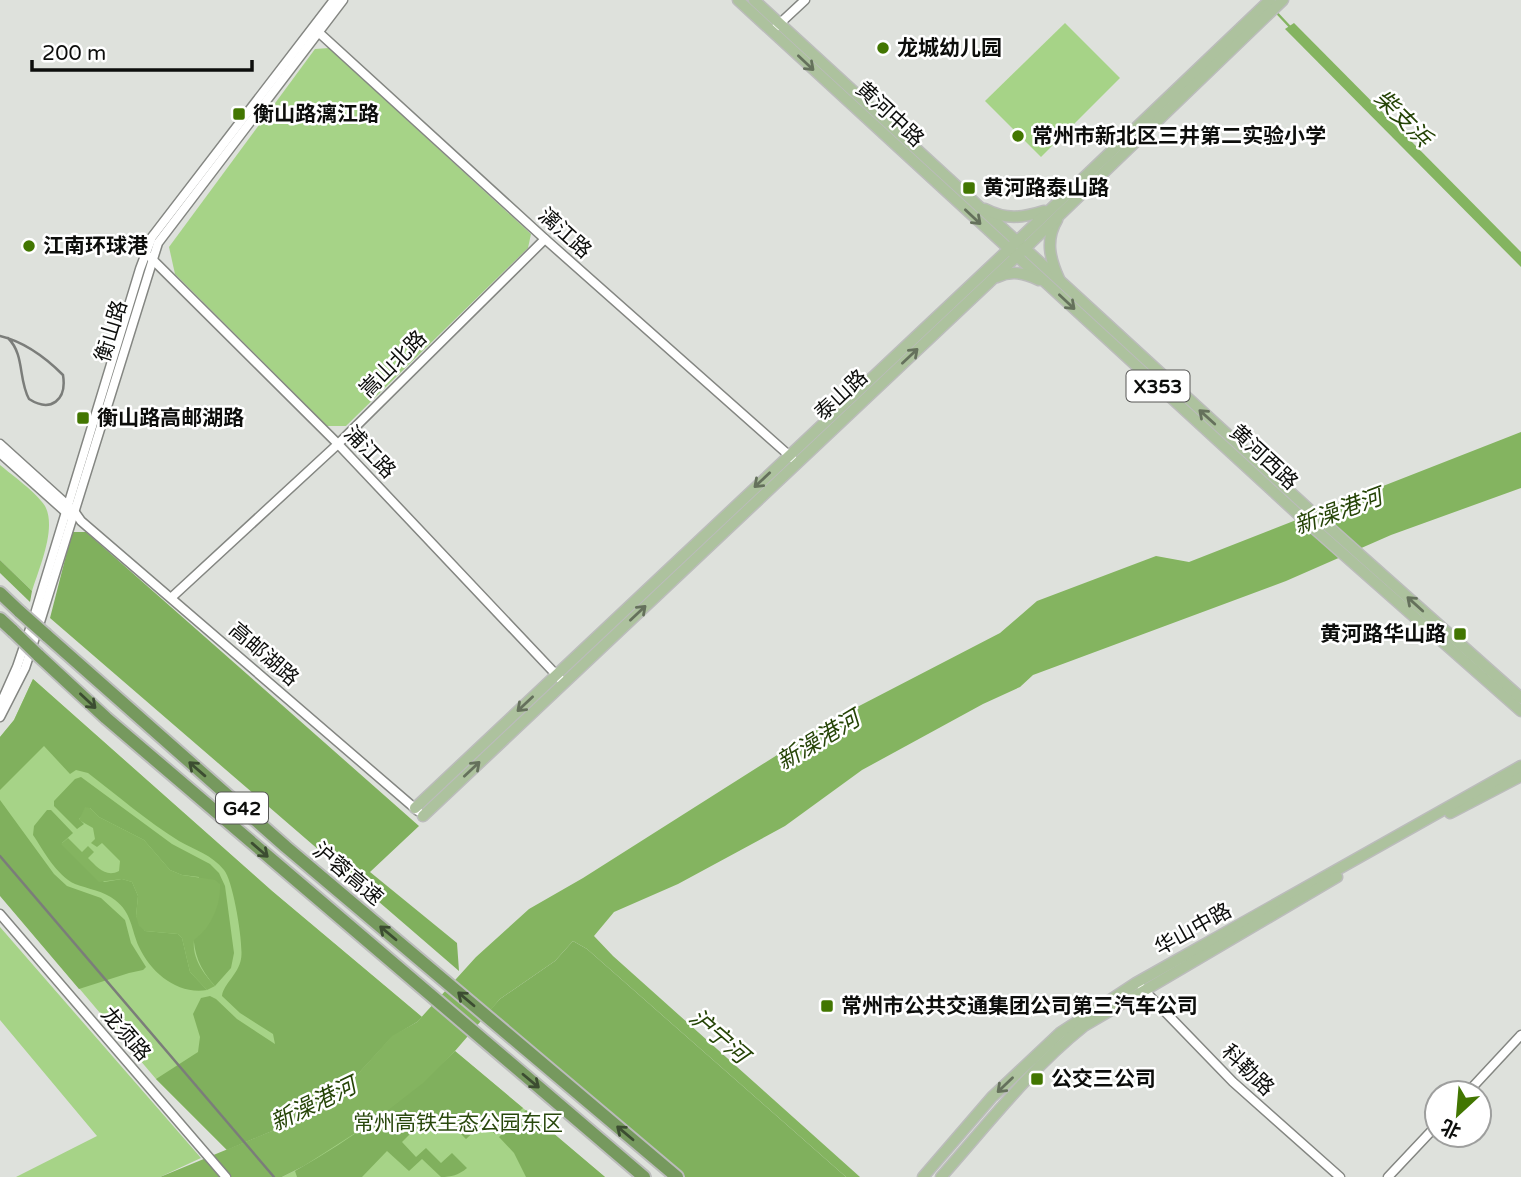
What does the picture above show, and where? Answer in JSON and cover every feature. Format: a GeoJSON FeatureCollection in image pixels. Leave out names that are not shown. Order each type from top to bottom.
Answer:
{"type":"FeatureCollection","features":[{"type":"Feature","properties":{"kind":"highway","name":"沪蓉高速"},"geometry":{"type":"LineString","coordinates":[[0,593],[276,838],[677,1177]]}},
{"type":"Feature","properties":{"kind":"highway","name":"沪蓉高速"},"geometry":{"type":"LineString","coordinates":[[0,619],[106,718],[644,1177]]}},
{"type":"Feature","properties":{"kind":"main road","name":"黄河中路"},"geometry":{"type":"LineString","coordinates":[[737,0],[776,28],[974,203],[1016,249]]}},
{"type":"Feature","properties":{"kind":"main road","name":"黄河中路"},"geometry":{"type":"LineString","coordinates":[[754,0],[776,28],[1016,249]]}},
{"type":"Feature","properties":{"kind":"main road","name":"泰山路"},"geometry":{"type":"LineString","coordinates":[[419,812],[1016,249],[1063,211],[1251,25],[1269,0]]}},
{"type":"Feature","properties":{"kind":"main road","name":"泰山路"},"geometry":{"type":"LineString","coordinates":[[793,459],[990,281],[1048,210],[1251,25],[1283,0]]}},
{"type":"Feature","properties":{"kind":"main road"},"geometry":{"type":"LineString","coordinates":[[974,203],[1009,218],[1026,217],[1048,210]]}},
{"type":"Feature","properties":{"kind":"main road"},"geometry":{"type":"LineString","coordinates":[[1061,282],[1051,262],[1049,240],[1063,211]]}},
{"type":"Feature","properties":{"kind":"main road","name":"黄河西路"},"geometry":{"type":"LineString","coordinates":[[1016,249],[1061,282],[1360,556],[1521,698]]}},
{"type":"Feature","properties":{"kind":"main road","name":"黄河西路"},"geometry":{"type":"LineString","coordinates":[[1016,249],[1050,286],[1300,516],[1521,711]]}},
{"type":"Feature","properties":{"kind":"main road"},"geometry":{"type":"LineString","coordinates":[[990,281],[1008,272],[1020,273],[1050,286]]}},
{"type":"Feature","properties":{"kind":"main road"},"geometry":{"type":"LineString","coordinates":[[1491,685],[1521,721]]}},
{"type":"Feature","properties":{"kind":"main road"},"geometry":{"type":"LineString","coordinates":[[1518,776],[1521,758]]}},
{"type":"Feature","properties":{"kind":"main road","name":"华山中路"},"geometry":{"type":"LineString","coordinates":[[923,1177],[992,1097],[1054,1037],[1140,986],[1518,776],[1521,766]]}},
{"type":"Feature","properties":{"kind":"main road","name":"华山中路"},"geometry":{"type":"LineString","coordinates":[[941,1177],[1030,1075],[1060,1045],[1140,986]]}},
{"type":"Feature","properties":{"kind":"street","name":"衡山路"},"geometry":{"type":"LineString","coordinates":[[0,705],[17,667],[158,243],[316,30],[334,0]]}},
{"type":"Feature","properties":{"kind":"street","name":"衡山路"},"geometry":{"type":"LineString","coordinates":[[0,717],[25,668],[145,252],[152,237],[316,30],[343,0]]}},
{"type":"Feature","properties":{"kind":"street"},"geometry":{"type":"LineString","coordinates":[[776,28],[805,0]]}},
{"type":"Feature","properties":{"kind":"street","name":"漓江路"},"geometry":{"type":"LineString","coordinates":[[316,30],[545,239],[793,459]]}},
{"type":"Feature","properties":{"kind":"street","name":"嵩山北路"},"geometry":{"type":"LineString","coordinates":[[172,597],[338,444],[545,239]]}},
{"type":"Feature","properties":{"kind":"street","name":"浦江路"},"geometry":{"type":"LineString","coordinates":[[145,252],[338,444],[561,678]]}},
{"type":"Feature","properties":{"kind":"street","name":"高邮湖路"},"geometry":{"type":"LineString","coordinates":[[0,444],[81,521],[419,812]]}},
{"type":"Feature","properties":{"kind":"street","name":"高邮湖路"},"geometry":{"type":"LineString","coordinates":[[0,453],[70,511]]}},
{"type":"Feature","properties":{"kind":"street","name":"龙须路"},"geometry":{"type":"LineString","coordinates":[[0,914],[226,1177]]}},
{"type":"Feature","properties":{"kind":"street","name":"科勒路"},"geometry":{"type":"LineString","coordinates":[[1140,986],[1233,1082],[1340,1177]]}},
{"type":"Feature","properties":{"kind":"street"},"geometry":{"type":"LineString","coordinates":[[1479,1079],[1521,1035]]}},
{"type":"Feature","properties":{"kind":"street"},"geometry":{"type":"LineString","coordinates":[[1388,1177],[1423,1140]]}},
{"type":"Feature","properties":{"kind":"green space"},"geometry":{"type":"Polygon","coordinates":[[[1065,23],[1120,78],[1041,157],[985,101],[1065,23]]]}},
{"type":"Feature","properties":{"kind":"green space"},"geometry":{"type":"Polygon","coordinates":[[[329,48],[531,234],[528,248],[346,426],[327,426],[175,274],[169,247],[315,49],[329,48]]]}},
{"type":"Feature","properties":{"kind":"green space"},"geometry":{"type":"Polygon","coordinates":[[[0,465],[36,495],[48,515],[46,548],[32,591],[0,560],[0,465]]]}},
{"type":"Feature","properties":{"kind":"green space"},"geometry":{"type":"Polygon","coordinates":[[[72,532],[86,532],[419,826],[370,872],[457,943],[459,971],[50,618],[72,532]]]}},
{"type":"Feature","properties":{"kind":"green space"},"geometry":{"type":"Polygon","coordinates":[[[0,560],[32,591],[30,602],[0,573],[0,560]]]}},
{"type":"Feature","properties":{"kind":"green space"},"geometry":{"type":"Polygon","coordinates":[[[33,679],[272,891],[422,1017],[227,1150],[156,1079],[0,895],[0,737],[14,720],[33,679]]]}},
{"type":"Feature","properties":{"kind":"green space"},"geometry":{"type":"Polygon","coordinates":[[[33,679],[272,891],[422,1017],[392,1037],[336,1098],[284,1126],[227,1150],[156,1079],[198,1052],[200,1037],[193,1014],[201,998],[210,996],[216,999],[237,1019],[275,1044],[273,1034],[240,1013],[222,996],[237,970],[242,952],[231,886],[224,870],[214,860],[167,833],[88,773],[76,770],[70,774],[44,746],[0,790],[0,737],[14,720],[33,679]]]}},
{"type":"Feature","properties":{"kind":"green space"},"geometry":{"type":"Polygon","coordinates":[[[81,777],[172,844],[210,864],[219,873],[225,886],[234,953],[231,968],[215,986],[198,960],[195,948],[194,922],[199,877],[170,870],[144,840],[99,817],[90,808],[79,819],[84,824],[77,829],[54,806],[54,801],[75,779],[81,777]]]}},
{"type":"Feature","properties":{"kind":"green space"},"geometry":{"type":"Polygon","coordinates":[[[0,800],[54,874],[67,886],[101,898],[125,920],[131,943],[146,967],[143,970],[79,989],[0,896],[0,800]]]}},
{"type":"Feature","properties":{"kind":"green space"},"geometry":{"type":"Polygon","coordinates":[[[47,810],[51,810],[73,833],[62,843],[104,882],[122,879],[132,882],[138,896],[136,916],[145,931],[178,934],[182,938],[190,972],[207,990],[186,989],[158,973],[144,957],[121,905],[106,894],[75,884],[56,869],[33,835],[34,826],[47,810]]]}},
{"type":"Feature","properties":{"kind":"green space"},"geometry":{"type":"Polygon","coordinates":[[[0,927],[201,1158],[160,1177],[16,1177],[97,1136],[0,1020],[0,927]]]}},
{"type":"Feature","properties":{"kind":"green space"},"geometry":{"type":"Polygon","coordinates":[[[573,941],[587,949],[846,1177],[685,1177],[489,1011],[500,999],[555,961],[573,941]]]}},
{"type":"Feature","properties":{"kind":"green space","name":"常州高铁生态公园东区"},"geometry":{"type":"Polygon","coordinates":[[[455,1051],[605,1177],[282,1177],[304,1166],[423,1083],[455,1051]]]}},
{"type":"Feature","properties":{"kind":"green space"},"geometry":{"type":"Polygon","coordinates":[[[455,1051],[523,1108],[495,1134],[476,1117],[471,1122],[477,1129],[466,1139],[451,1124],[441,1133],[426,1118],[402,1142],[416,1157],[426,1148],[441,1163],[452,1153],[467,1168],[455,1175],[441,1177],[422,1159],[409,1171],[387,1151],[362,1177],[297,1177],[295,1171],[379,1116],[455,1051]]]}},
{"type":"Feature","properties":{"kind":"green space"},"geometry":{"type":"Polygon","coordinates":[[[526,1110],[605,1177],[526,1177],[514,1153],[499,1137],[526,1110]]]}},
{"type":"Feature","properties":{"kind":"water"},"geometry":{"type":"Polygon","coordinates":[[[1294,23],[1521,252],[1521,267],[1285,29],[1294,23]]]}},
{"type":"Feature","properties":{"kind":"water","name":"新澡港河"},"geometry":{"type":"Polygon","coordinates":[[[1521,432],[1521,488],[1391,535],[1286,581],[1033,675],[1020,687],[983,704],[862,770],[785,826],[678,884],[614,912],[594,936],[860,1177],[846,1177],[587,949],[573,941],[555,961],[500,999],[423,1083],[374,1121],[304,1166],[282,1177],[160,1177],[284,1126],[336,1098],[392,1036],[417,1022],[476,957],[529,909],[583,878],[834,719],[1000,633],[1037,601],[1156,556],[1189,562],[1521,432]]]}},
{"type":"Feature","properties":{"kind":"water"},"geometry":{"type":"Polygon","coordinates":[[[85,807],[144,840],[170,870],[182,875],[215,880],[220,884],[214,915],[194,940],[199,965],[215,986],[207,990],[190,972],[182,938],[178,934],[145,931],[139,926],[136,916],[138,896],[132,882],[122,879],[99,882],[61,844],[68,838],[82,852],[88,846],[94,852],[88,858],[98,868],[110,873],[119,871],[120,861],[102,843],[97,847],[91,843],[95,839],[93,828],[79,820],[85,807]]]}},
{"type":"Feature","properties":{"kind":"waterway","name":"柴支浜"},"geometry":{"type":"LineString","coordinates":[[1276,12],[1291,28]]}},
{"type":"Feature","properties":{"kind":"railway"},"geometry":{"type":"LineString","coordinates":[[0,336],[9,339],[18,342],[34,351],[63,375],[64,384],[56,402],[44,405],[29,399],[17,352],[13,345],[8,338]]}},
{"type":"Feature","properties":{"kind":"railway"},"geometry":{"type":"LineString","coordinates":[[0,856],[274,1177]]}},
{"type":"Feature","properties":{"kind":"place","name":"龙城幼儿园"},"geometry":{"type":"Point","coordinates":[883,48]}},
{"type":"Feature","properties":{"kind":"place","name":"衡山路漓江路"},"geometry":{"type":"Point","coordinates":[239,114]}},
{"type":"Feature","properties":{"kind":"place","name":"常州市新北区三井第二实验小学"},"geometry":{"type":"Point","coordinates":[1018,136]}},
{"type":"Feature","properties":{"kind":"place","name":"黄河路泰山路"},"geometry":{"type":"Point","coordinates":[969,188]}},
{"type":"Feature","properties":{"kind":"place","name":"江南环球港"},"geometry":{"type":"Point","coordinates":[29,246]}},
{"type":"Feature","properties":{"kind":"place","name":"衡山路高邮湖路"},"geometry":{"type":"Point","coordinates":[83,418]}},
{"type":"Feature","properties":{"kind":"place","name":"黄河路华山路"},"geometry":{"type":"Point","coordinates":[1460,634]}},
{"type":"Feature","properties":{"kind":"place","name":"常州市公共交通集团公司第三汽车公司"},"geometry":{"type":"Point","coordinates":[827,1006]}},
{"type":"Feature","properties":{"kind":"place","name":"公交三公司"},"geometry":{"type":"Point","coordinates":[1037,1079]}},
{"type":"Feature","properties":{"kind":"water label","name":"沪宁河"},"geometry":{"type":"Point","coordinates":[719,1036]}}]}
